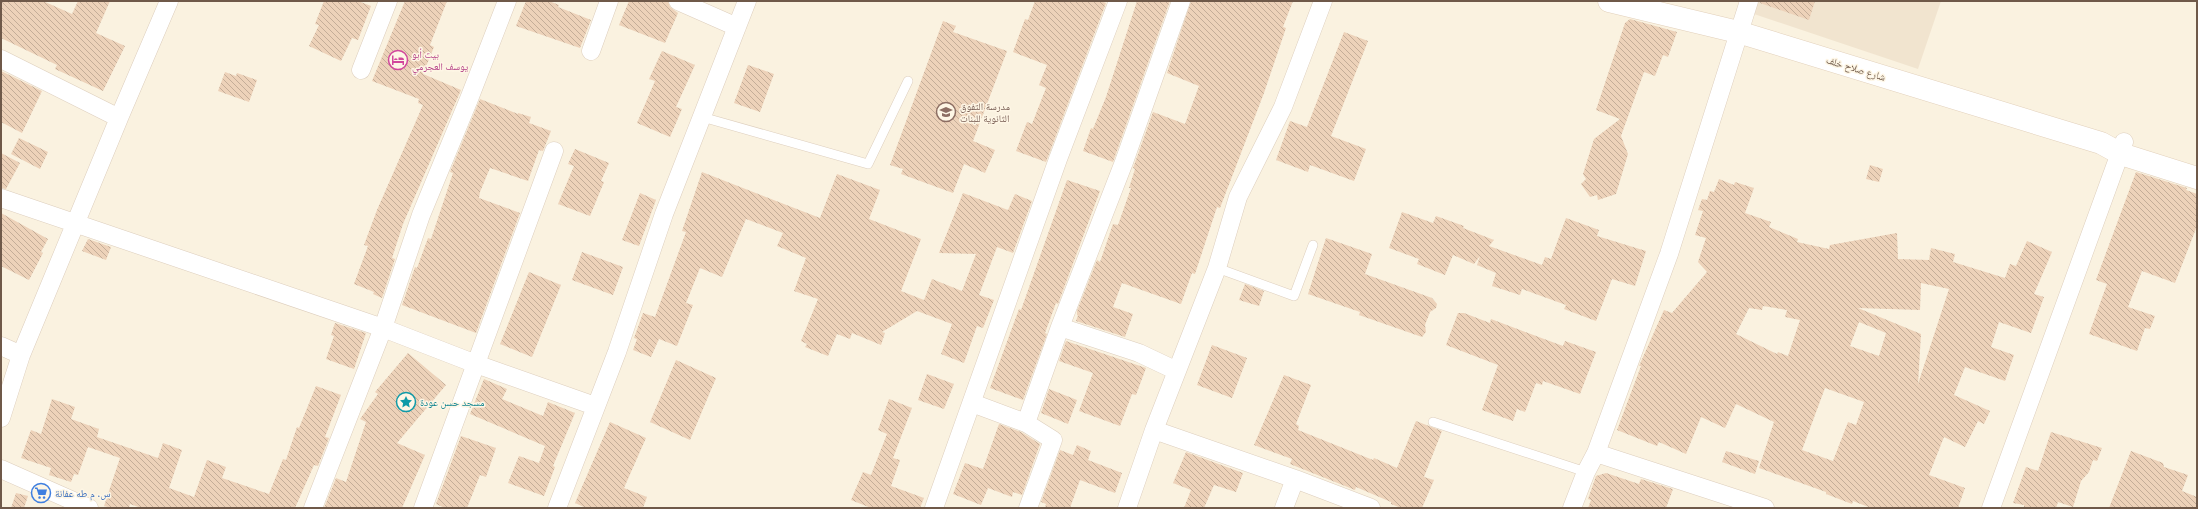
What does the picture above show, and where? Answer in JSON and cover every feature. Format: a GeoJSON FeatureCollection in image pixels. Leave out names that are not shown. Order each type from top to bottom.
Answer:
{"type":"FeatureCollection","features":[{"type":"Feature","properties":{"kind":"main road","name":"شارع صلاح خلف"},"geometry":{"type":"LineString","coordinates":[[1609,1],[1738,32],[2100,143],[2122,148],[2197,178]]}},
{"type":"Feature","properties":{"kind":"main road","name":"شارع صلاح خلف"},"geometry":{"type":"LineString","coordinates":[[2122,148],[2134,143],[2197,163]]}},
{"type":"Feature","properties":{"kind":"street"},"geometry":{"type":"LineString","coordinates":[[1,418],[21,355],[169,1]]}},
{"type":"Feature","properties":{"kind":"street"},"geometry":{"type":"LineString","coordinates":[[361,70],[388,1]]}},
{"type":"Feature","properties":{"kind":"street"},"geometry":{"type":"LineString","coordinates":[[313,508],[383,328],[421,216],[507,1]]}},
{"type":"Feature","properties":{"kind":"street"},"geometry":{"type":"LineString","coordinates":[[591,51],[610,1]]}},
{"type":"Feature","properties":{"kind":"street"},"geometry":{"type":"LineString","coordinates":[[678,1],[737,27]]}},
{"type":"Feature","properties":{"kind":"street"},"geometry":{"type":"LineString","coordinates":[[557,508],[617,352],[664,214],[747,1]]}},
{"type":"Feature","properties":{"kind":"street"},"geometry":{"type":"LineString","coordinates":[[934,508],[1058,159],[1118,1]]}},
{"type":"Feature","properties":{"kind":"street"},"geometry":{"type":"LineString","coordinates":[[1026,423],[1060,327],[1124,162],[1181,1]]}},
{"type":"Feature","properties":{"kind":"street"},"geometry":{"type":"LineString","coordinates":[[1127,508],[1154,430],[1217,268],[1238,197],[1283,107],[1323,1]]}},
{"type":"Feature","properties":{"kind":"street"},"geometry":{"type":"LineString","coordinates":[[1572,508],[1586,472],[1596,453],[1669,254],[1749,1]]}},
{"type":"Feature","properties":{"kind":"street"},"geometry":{"type":"LineString","coordinates":[[1,59],[119,118]]}},
{"type":"Feature","properties":{"kind":"street"},"geometry":{"type":"LineString","coordinates":[[1991,508],[2122,148]]}},
{"type":"Feature","properties":{"kind":"street"},"geometry":{"type":"LineString","coordinates":[[423,508],[554,151]]}},
{"type":"Feature","properties":{"kind":"street"},"geometry":{"type":"LineString","coordinates":[[1,198],[383,328],[476,364],[596,406]]}},
{"type":"Feature","properties":{"kind":"street"},"geometry":{"type":"LineString","coordinates":[[1060,327],[1139,353],[1177,371]]}},
{"type":"Feature","properties":{"kind":"street"},"geometry":{"type":"LineString","coordinates":[[1,346],[21,355]]}},
{"type":"Feature","properties":{"kind":"street"},"geometry":{"type":"LineString","coordinates":[[972,403],[1026,423],[1053,440],[1028,508]]}},
{"type":"Feature","properties":{"kind":"street"},"geometry":{"type":"LineString","coordinates":[[1154,430],[1295,479],[1371,508]]}},
{"type":"Feature","properties":{"kind":"street"},"geometry":{"type":"LineString","coordinates":[[1596,453],[1765,508]]}},
{"type":"Feature","properties":{"kind":"street"},"geometry":{"type":"LineString","coordinates":[[1,469],[89,508]]}},
{"type":"Feature","properties":{"kind":"street"},"geometry":{"type":"LineString","coordinates":[[1284,508],[1295,479]]}},
{"type":"Feature","properties":{"kind":"lane"},"geometry":{"type":"LineString","coordinates":[[702,117],[868,164],[908,81]]}},
{"type":"Feature","properties":{"kind":"lane"},"geometry":{"type":"LineString","coordinates":[[1217,268],[1294,296],[1313,245]]}},
{"type":"Feature","properties":{"kind":"lane"},"geometry":{"type":"LineString","coordinates":[[1433,422],[1586,472]]}},
{"type":"Feature","properties":{"kind":"shaded area"},"geometry":{"type":"Polygon","coordinates":[[[1752,1],[1941,1],[1918,69],[1748,12],[1752,1]]]}},
{"type":"Feature","properties":{"kind":"building"},"geometry":{"type":"Polygon","coordinates":[[[1,1],[43,1],[72,14],[78,1],[110,1],[96,33],[125,46],[103,91],[55,69],[57,65],[1,38],[1,1]]]}},
{"type":"Feature","properties":{"kind":"building"},"geometry":{"type":"Polygon","coordinates":[[[324,1],[358,1],[371,6],[358,40],[352,38],[341,61],[309,46],[319,25],[315,24],[324,1]]]}},
{"type":"Feature","properties":{"kind":"building"},"geometry":{"type":"Polygon","coordinates":[[[405,1],[447,1],[430,45],[434,47],[423,74],[461,90],[403,224],[392,258],[395,259],[382,298],[373,294],[374,292],[354,284],[368,246],[364,245],[377,210],[423,105],[418,103],[419,99],[372,81],[405,1]]]}},
{"type":"Feature","properties":{"kind":"building"},"geometry":{"type":"Polygon","coordinates":[[[526,1],[549,1],[559,5],[558,7],[591,20],[580,48],[516,26],[526,1]]]}},
{"type":"Feature","properties":{"kind":"building"},"geometry":{"type":"Polygon","coordinates":[[[629,1],[668,1],[670,7],[678,13],[665,43],[619,25],[629,1]]]}},
{"type":"Feature","properties":{"kind":"building"},"geometry":{"type":"Polygon","coordinates":[[[1035,1],[1101,1],[1106,3],[1046,162],[1016,151],[1027,122],[1032,124],[1046,88],[1039,85],[1047,65],[1013,52],[1025,19],[1028,20],[1035,1]]]}},
{"type":"Feature","properties":{"kind":"building"},"geometry":{"type":"Polygon","coordinates":[[[1137,1],[1170,1],[1113,162],[1083,151],[1091,128],[1093,129],[1106,97],[1137,1]]]}},
{"type":"Feature","properties":{"kind":"building"},"geometry":{"type":"Polygon","coordinates":[[[1191,1],[1293,1],[1283,27],[1286,28],[1264,93],[1220,208],[1217,207],[1195,274],[1192,273],[1181,304],[1122,283],[1113,307],[1133,314],[1125,337],[1076,321],[1078,315],[1077,311],[1097,260],[1100,262],[1113,224],[1118,225],[1131,188],[1129,188],[1135,169],[1133,168],[1153,112],[1185,124],[1199,86],[1167,73],[1191,1]]]}},
{"type":"Feature","properties":{"kind":"building"},"geometry":{"type":"Polygon","coordinates":[[[1761,1],[1815,1],[1809,20],[1760,3],[1761,1]]]}},
{"type":"Feature","properties":{"kind":"building"},"geometry":{"type":"Polygon","coordinates":[[[1630,19],[1677,32],[1668,57],[1663,55],[1655,76],[1644,72],[1621,136],[1628,154],[1616,194],[1598,200],[1597,195],[1590,197],[1581,184],[1586,179],[1583,174],[1594,139],[1620,119],[1596,110],[1625,23],[1630,19]]]}},
{"type":"Feature","properties":{"kind":"building","name":"مدرسة التفوق الثانوية للبنات"},"geometry":{"type":"Polygon","coordinates":[[[943,21],[956,26],[953,32],[1007,51],[973,141],[995,150],[985,173],[964,164],[953,193],[901,174],[903,169],[890,165],[943,21]]]}},
{"type":"Feature","properties":{"kind":"building"},"geometry":{"type":"Polygon","coordinates":[[[1344,32],[1368,41],[1331,136],[1366,149],[1354,181],[1310,165],[1308,172],[1276,160],[1290,121],[1307,127],[1344,32]]]}},
{"type":"Feature","properties":{"kind":"building"},"geometry":{"type":"Polygon","coordinates":[[[662,51],[695,65],[676,107],[682,109],[670,137],[637,123],[655,81],[649,79],[662,51]]]}},
{"type":"Feature","properties":{"kind":"building"},"geometry":{"type":"Polygon","coordinates":[[[748,65],[774,74],[760,112],[734,103],[748,65]]]}},
{"type":"Feature","properties":{"kind":"building"},"geometry":{"type":"Polygon","coordinates":[[[1,71],[42,91],[22,133],[1,122],[1,71]]]}},
{"type":"Feature","properties":{"kind":"building"},"geometry":{"type":"Polygon","coordinates":[[[225,72],[236,76],[237,73],[257,80],[249,102],[218,91],[225,72]]]}},
{"type":"Feature","properties":{"kind":"building"},"geometry":{"type":"Polygon","coordinates":[[[480,99],[518,114],[531,117],[529,123],[551,131],[543,151],[539,150],[528,181],[490,168],[480,192],[479,198],[520,213],[476,333],[402,305],[415,267],[417,268],[428,238],[431,239],[453,173],[450,172],[480,99]]]}},
{"type":"Feature","properties":{"kind":"building"},"geometry":{"type":"Polygon","coordinates":[[[19,138],[48,152],[40,169],[11,154],[19,138]]]}},
{"type":"Feature","properties":{"kind":"building"},"geometry":{"type":"Polygon","coordinates":[[[575,149],[609,163],[601,181],[604,182],[590,216],[558,204],[574,166],[568,164],[575,149]]]}},
{"type":"Feature","properties":{"kind":"building"},"geometry":{"type":"Polygon","coordinates":[[[1,153],[20,163],[6,189],[1,188],[1,153]]]}},
{"type":"Feature","properties":{"kind":"building"},"geometry":{"type":"Polygon","coordinates":[[[1870,165],[1883,169],[1879,182],[1866,179],[1870,165]]]}},
{"type":"Feature","properties":{"kind":"building"},"geometry":{"type":"Polygon","coordinates":[[[702,172],[820,218],[837,174],[880,190],[869,219],[921,239],[901,291],[924,300],[932,279],[962,291],[976,254],[939,253],[963,193],[1008,210],[1015,194],[1032,201],[1013,253],[997,247],[979,295],[994,300],[983,328],[977,326],[964,363],[941,354],[952,324],[917,311],[882,332],[885,333],[881,345],[852,333],[850,339],[837,334],[828,356],[805,347],[807,344],[801,341],[818,299],[794,291],[806,258],[777,246],[783,233],[746,219],[722,277],[700,268],[686,303],[693,305],[677,346],[659,339],[651,357],[633,350],[637,339],[634,338],[643,313],[655,317],[686,232],[682,231],[702,172]]]}},
{"type":"Feature","properties":{"kind":"building"},"geometry":{"type":"Polygon","coordinates":[[[2136,172],[2187,188],[2186,190],[2197,194],[2197,226],[2175,283],[2142,271],[2128,307],[2155,316],[2150,329],[2145,328],[2137,351],[2089,334],[2107,284],[2096,280],[2136,172]]]}},
{"type":"Feature","properties":{"kind":"building"},"geometry":{"type":"Polygon","coordinates":[[[1719,179],[1734,185],[1735,182],[1754,188],[1745,213],[1771,222],[1769,227],[1798,239],[1797,242],[1829,249],[1830,245],[1897,233],[1898,259],[1929,260],[1931,248],[1955,254],[1953,262],[2005,278],[2010,264],[2016,266],[2027,241],[2052,252],[2034,294],[2044,297],[2031,333],[1999,322],[1991,347],[2014,355],[2005,381],[1965,367],[1954,395],[1990,411],[1984,424],[1978,421],[1965,447],[1944,437],[1929,475],[1965,488],[1958,508],[1871,508],[1853,501],[1852,504],[1826,494],[1826,492],[1759,468],[1774,422],[1736,404],[1725,428],[1701,417],[1686,454],[1659,442],[1657,446],[1617,430],[1641,366],[1639,366],[1664,310],[1672,313],[1707,272],[1698,262],[1706,238],[1695,235],[1703,211],[1698,210],[1702,199],[1707,200],[1710,191],[1714,192],[1719,179]],[[1921,283],[1920,310],[1858,308],[1921,334],[1918,384],[1949,289],[1921,283]],[[1763,306],[1762,310],[1749,308],[1736,334],[1777,354],[1778,352],[1788,356],[1800,320],[1785,317],[1787,310],[1763,306]],[[1859,322],[1850,346],[1879,356],[1886,333],[1859,322]],[[1825,388],[1802,450],[1833,461],[1848,422],[1856,425],[1864,402],[1825,388]]]}},
{"type":"Feature","properties":{"kind":"building"},"geometry":{"type":"Polygon","coordinates":[[[1067,180],[1100,191],[1058,304],[1056,303],[1045,333],[1047,334],[1023,400],[990,388],[1019,309],[1021,310],[1067,180]]]}},
{"type":"Feature","properties":{"kind":"building"},"geometry":{"type":"Polygon","coordinates":[[[640,193],[656,200],[639,246],[622,240],[640,193]]]}},
{"type":"Feature","properties":{"kind":"building"},"geometry":{"type":"Polygon","coordinates":[[[1402,212],[1433,223],[1436,216],[1464,226],[1463,228],[1494,240],[1489,246],[1542,265],[1545,257],[1551,259],[1566,218],[1599,230],[1597,236],[1646,251],[1635,286],[1612,279],[1596,321],[1564,309],[1566,305],[1522,289],[1520,295],[1492,286],[1496,273],[1477,265],[1480,256],[1474,264],[1453,255],[1445,275],[1417,264],[1419,259],[1389,248],[1402,212]]]}},
{"type":"Feature","properties":{"kind":"building"},"geometry":{"type":"Polygon","coordinates":[[[1,213],[48,239],[41,252],[43,253],[29,280],[1,266],[1,213]]]}},
{"type":"Feature","properties":{"kind":"building"},"geometry":{"type":"Polygon","coordinates":[[[1326,238],[1372,254],[1365,274],[1432,298],[1437,304],[1436,308],[1430,312],[1425,325],[1426,332],[1422,337],[1359,315],[1360,312],[1308,294],[1326,238]]]}},
{"type":"Feature","properties":{"kind":"building"},"geometry":{"type":"Polygon","coordinates":[[[88,239],[111,247],[106,260],[82,251],[88,239]]]}},
{"type":"Feature","properties":{"kind":"building"},"geometry":{"type":"Polygon","coordinates":[[[582,252],[623,267],[613,295],[572,280],[582,252]]]}},
{"type":"Feature","properties":{"kind":"building"},"geometry":{"type":"Polygon","coordinates":[[[529,272],[561,285],[532,357],[500,344],[529,272]]]}},
{"type":"Feature","properties":{"kind":"building"},"geometry":{"type":"Polygon","coordinates":[[[1245,284],[1264,291],[1259,306],[1239,300],[1245,284]]]}},
{"type":"Feature","properties":{"kind":"building"},"geometry":{"type":"Polygon","coordinates":[[[1458,313],[1464,313],[1490,323],[1491,319],[1563,346],[1565,341],[1596,352],[1580,394],[1543,381],[1542,385],[1536,383],[1525,412],[1517,409],[1513,421],[1482,410],[1498,365],[1446,345],[1458,313]]]}},
{"type":"Feature","properties":{"kind":"building"},"geometry":{"type":"Polygon","coordinates":[[[335,323],[366,333],[354,369],[326,359],[334,336],[331,335],[335,323]]]}},
{"type":"Feature","properties":{"kind":"building"},"geometry":{"type":"Polygon","coordinates":[[[1066,341],[1146,368],[1136,395],[1132,394],[1120,426],[1079,411],[1093,373],[1059,361],[1066,341]]]}},
{"type":"Feature","properties":{"kind":"building"},"geometry":{"type":"Polygon","coordinates":[[[1212,345],[1247,358],[1232,398],[1197,385],[1212,345]]]}},
{"type":"Feature","properties":{"kind":"building"},"geometry":{"type":"Polygon","coordinates":[[[408,353],[446,385],[397,443],[425,455],[402,508],[324,508],[336,478],[346,482],[366,422],[360,419],[378,394],[375,392],[408,353]]]}},
{"type":"Feature","properties":{"kind":"building"},"geometry":{"type":"Polygon","coordinates":[[[676,360],[716,378],[690,440],[650,422],[676,360]]]}},
{"type":"Feature","properties":{"kind":"building"},"geometry":{"type":"Polygon","coordinates":[[[927,374],[954,384],[944,409],[918,400],[927,374]]]}},
{"type":"Feature","properties":{"kind":"building"},"geometry":{"type":"Polygon","coordinates":[[[1284,375],[1311,385],[1296,424],[1299,426],[1298,430],[1373,460],[1374,458],[1397,468],[1416,421],[1442,431],[1424,477],[1434,480],[1422,508],[1401,508],[1391,504],[1391,502],[1356,487],[1355,490],[1290,464],[1292,459],[1254,445],[1284,375]]]}},
{"type":"Feature","properties":{"kind":"building"},"geometry":{"type":"Polygon","coordinates":[[[484,379],[507,389],[502,399],[543,416],[548,402],[575,413],[553,466],[555,467],[544,496],[508,483],[519,456],[539,463],[545,446],[470,414],[484,379]]]}},
{"type":"Feature","properties":{"kind":"building"},"geometry":{"type":"Polygon","coordinates":[[[316,386],[341,395],[325,437],[329,438],[318,466],[314,465],[295,508],[141,508],[130,504],[129,508],[111,508],[104,506],[120,458],[88,447],[78,475],[74,474],[71,482],[49,475],[51,468],[21,458],[31,430],[41,434],[52,399],[75,407],[71,419],[99,429],[97,437],[158,458],[163,443],[182,450],[169,488],[194,497],[207,460],[226,467],[222,478],[269,494],[283,459],[286,460],[297,427],[299,428],[316,386]]]}},
{"type":"Feature","properties":{"kind":"building"},"geometry":{"type":"Polygon","coordinates":[[[1049,389],[1077,400],[1068,424],[1041,413],[1049,389]]]}},
{"type":"Feature","properties":{"kind":"building"},"geometry":{"type":"Polygon","coordinates":[[[889,399],[912,408],[893,458],[900,460],[891,486],[924,498],[920,508],[871,508],[851,500],[863,472],[871,475],[887,434],[878,430],[889,399]]]}},
{"type":"Feature","properties":{"kind":"building"},"geometry":{"type":"Polygon","coordinates":[[[610,422],[646,438],[624,488],[647,497],[643,508],[586,508],[575,503],[610,422]]]}},
{"type":"Feature","properties":{"kind":"building"},"geometry":{"type":"Polygon","coordinates":[[[999,424],[1021,432],[1040,444],[1022,495],[1013,492],[1012,497],[988,488],[981,505],[953,494],[965,463],[983,469],[999,424]]]}},
{"type":"Feature","properties":{"kind":"building"},"geometry":{"type":"Polygon","coordinates":[[[2051,432],[2102,448],[2097,461],[2093,460],[2089,472],[2081,481],[2073,507],[2058,502],[2056,508],[2024,508],[2024,505],[2013,503],[2026,467],[2038,471],[2051,432]]]}},
{"type":"Feature","properties":{"kind":"building"},"geometry":{"type":"Polygon","coordinates":[[[461,436],[496,448],[486,477],[480,475],[467,508],[445,508],[436,504],[461,436]]]}},
{"type":"Feature","properties":{"kind":"building"},"geometry":{"type":"Polygon","coordinates":[[[1077,445],[1091,451],[1088,460],[1122,473],[1115,493],[1080,480],[1070,508],[1045,508],[1046,504],[1041,502],[1060,450],[1073,455],[1077,445]]]}},
{"type":"Feature","properties":{"kind":"building"},"geometry":{"type":"Polygon","coordinates":[[[1726,451],[1759,461],[1755,474],[1722,462],[1726,451]]]}},
{"type":"Feature","properties":{"kind":"building"},"geometry":{"type":"Polygon","coordinates":[[[2131,451],[2163,463],[2164,467],[2188,475],[2182,491],[2197,497],[2197,508],[2109,508],[2131,451]]]}},
{"type":"Feature","properties":{"kind":"building"},"geometry":{"type":"Polygon","coordinates":[[[1186,452],[1243,473],[1236,492],[1214,485],[1204,508],[1184,508],[1191,490],[1173,483],[1186,452]]]}},
{"type":"Feature","properties":{"kind":"building"},"geometry":{"type":"Polygon","coordinates":[[[1606,473],[1639,484],[1641,479],[1673,489],[1666,508],[1588,508],[1591,500],[1588,499],[1596,476],[1606,473]]]}},
{"type":"Feature","properties":{"kind":"building"},"geometry":{"type":"Polygon","coordinates":[[[16,493],[28,496],[24,508],[11,508],[16,493]]]}},
{"type":"Feature","properties":{"kind":"place","name":"بيت أبو يوسف العجرمي"},"geometry":{"type":"Point","coordinates":[398,60]}},
{"type":"Feature","properties":{"kind":"place","name":"مدرسة التفوق الثانوية للبنات"},"geometry":{"type":"Point","coordinates":[946,112]}},
{"type":"Feature","properties":{"kind":"place","name":"مسجد حسن عودة"},"geometry":{"type":"Point","coordinates":[406,402]}},
{"type":"Feature","properties":{"kind":"place","name":"س. م طه عفانة"},"geometry":{"type":"Point","coordinates":[41,493]}}]}
